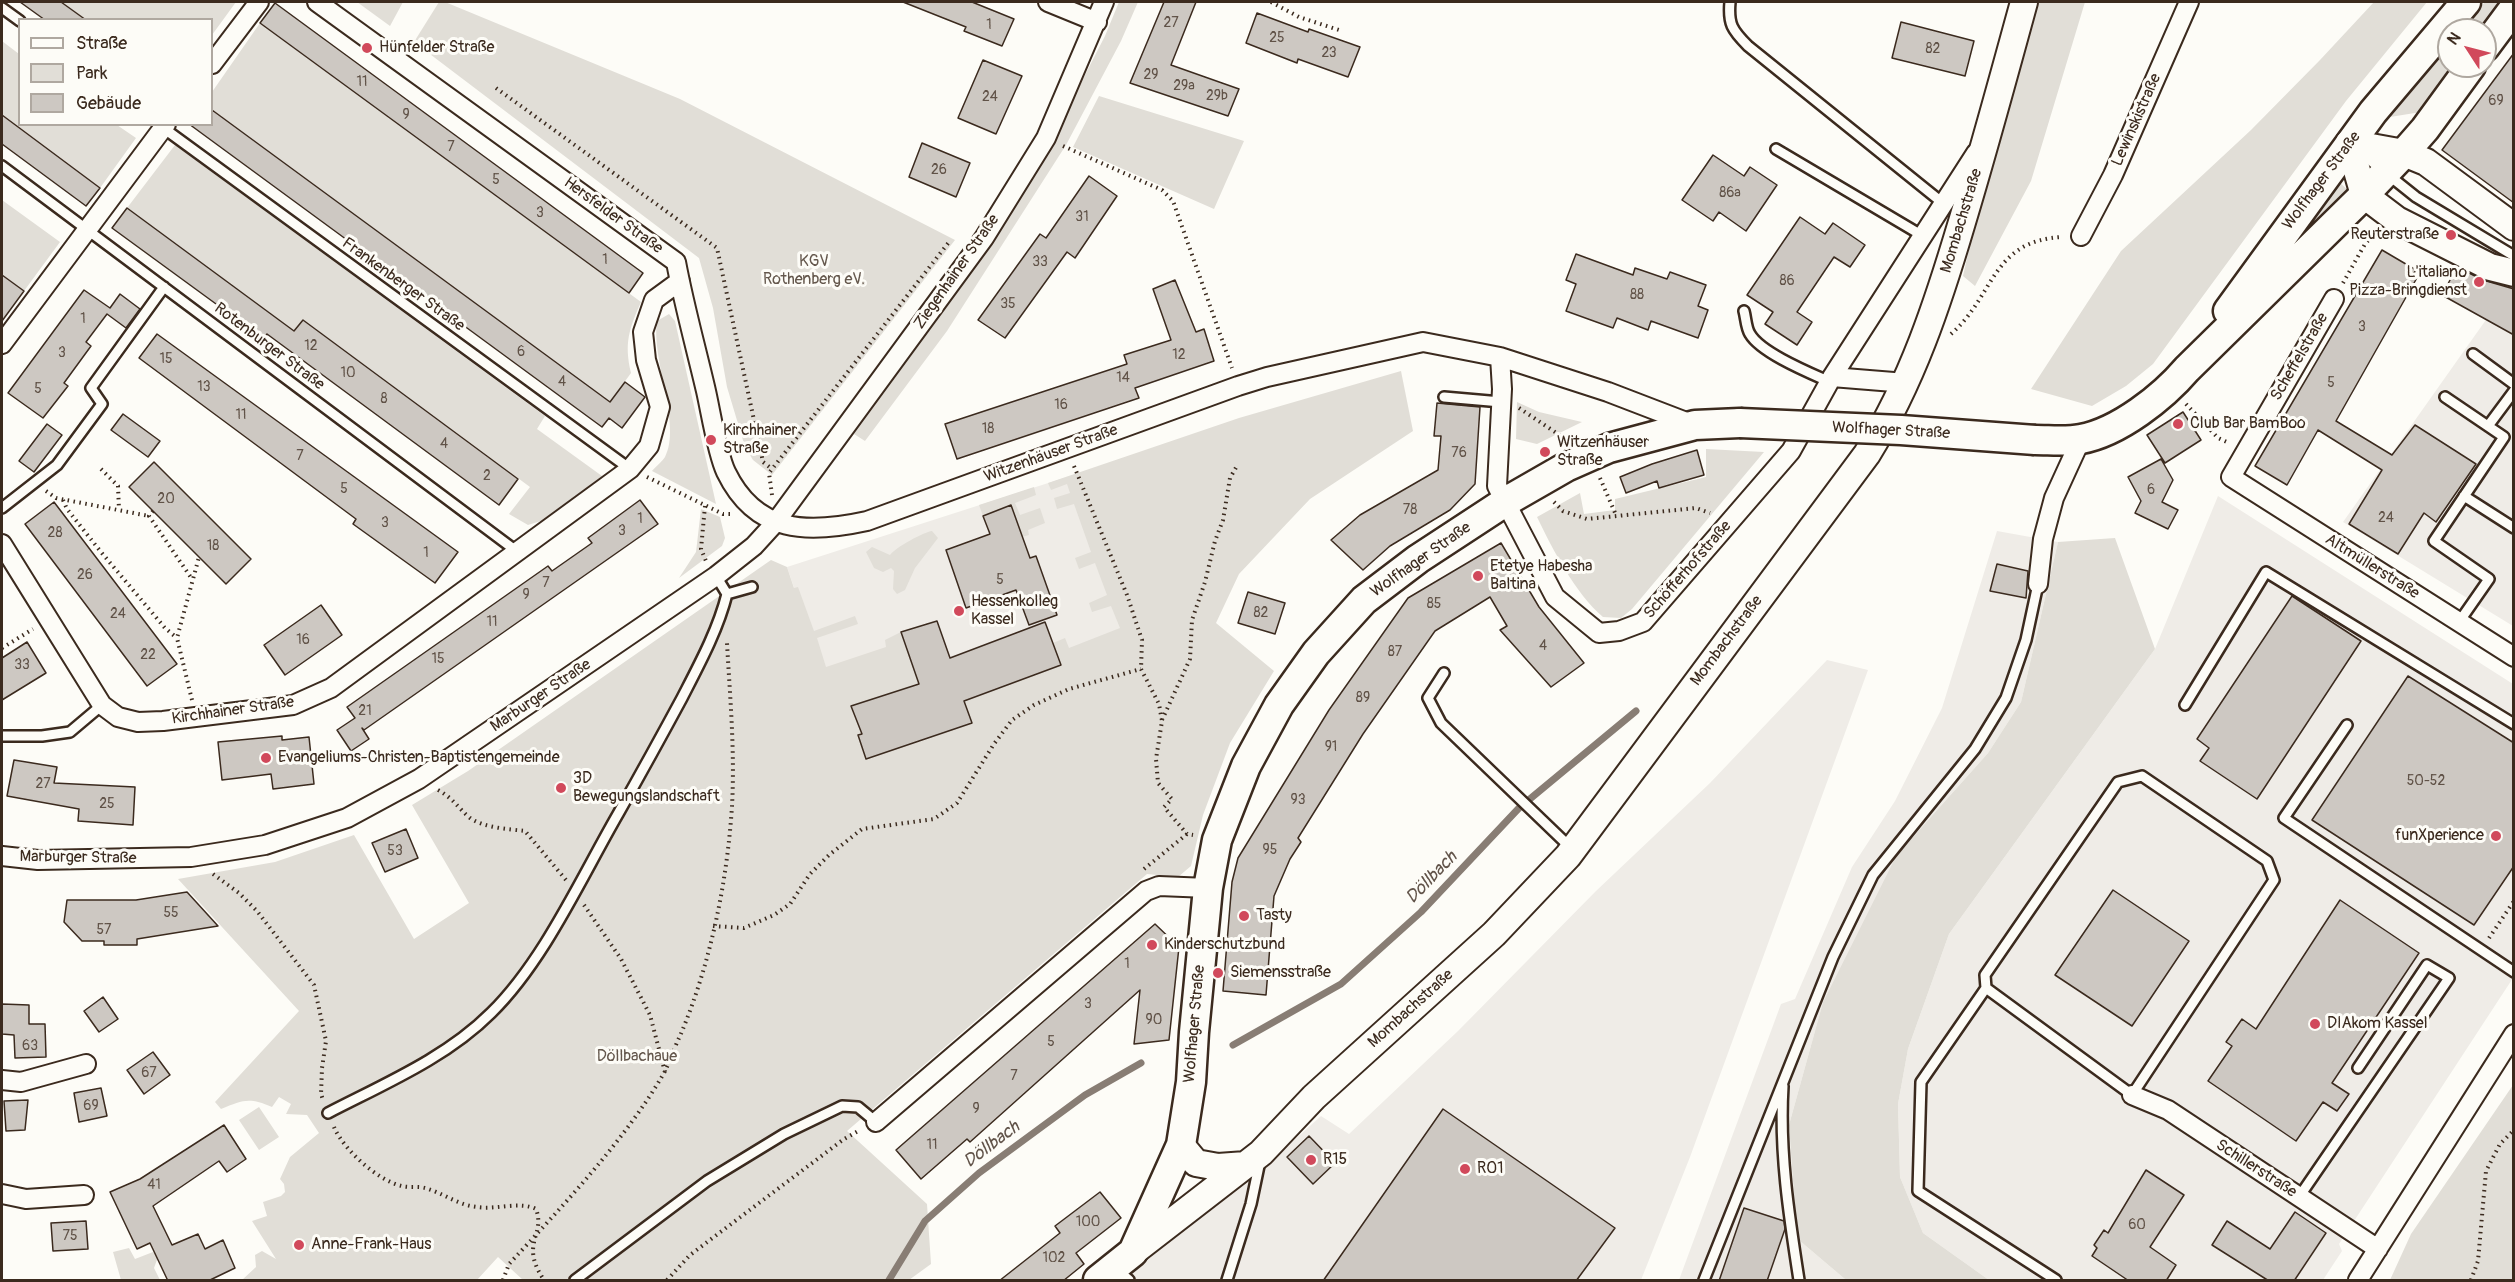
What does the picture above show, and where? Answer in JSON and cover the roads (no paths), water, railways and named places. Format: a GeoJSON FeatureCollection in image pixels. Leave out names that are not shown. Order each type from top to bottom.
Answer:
{"type":"FeatureCollection","features":[{"type":"Feature","properties":{"kind":"main road","name":"Wolfhager Straße"},"geometry":{"type":"LineString","coordinates":[[1119,1270],[1181,1145],[1191,1082],[1208,888],[1217,840],[1246,766],[1279,705],[1316,653],[1364,600],[1418,560],[1505,502],[1566,467],[1609,448],[1695,425],[1740,423],[2074,440],[2101,434],[2118,426],[2172,387],[2187,369],[2349,143],[2466,2]]}},
{"type":"Feature","properties":{"kind":"main road"},"geometry":{"type":"LineString","coordinates":[[2497,31],[2514,8]]}},
{"type":"Feature","properties":{"kind":"main road","name":"Wolfhager Straße"},"geometry":{"type":"LineString","coordinates":[[2187,369],[2395,163],[2425,129],[2462,78]]}},
{"type":"Feature","properties":{"kind":"street"},"geometry":{"type":"LineString","coordinates":[[213,63],[259,2]]}},
{"type":"Feature","properties":{"kind":"street","name":"Hersfelder Straße"},"geometry":{"type":"LineString","coordinates":[[317,2],[676,262],[725,470],[745,501],[775,523]]}},
{"type":"Feature","properties":{"kind":"street"},"geometry":{"type":"LineString","coordinates":[[1048,2],[1097,22]]}},
{"type":"Feature","properties":{"kind":"street","name":"Ziegenhainer Straße"},"geometry":{"type":"LineString","coordinates":[[775,523],[984,238],[1046,138],[1104,2]]}},
{"type":"Feature","properties":{"kind":"street","name":"Mombachstraße"},"geometry":{"type":"LineString","coordinates":[[1119,1270],[1253,1159],[1314,1097],[1494,934],[1572,850],[1867,454],[1890,417],[1924,340],[1988,134],[2024,2]]}},
{"type":"Feature","properties":{"kind":"street","name":"Lewinskistraße"},"geometry":{"type":"LineString","coordinates":[[2081,236],[2113,175],[2189,2]]}},
{"type":"Feature","properties":{"kind":"street"},"geometry":{"type":"LineString","coordinates":[[4,334],[87,230],[163,126]]}},
{"type":"Feature","properties":{"kind":"street","name":"Schöfferhofstraße"},"geometry":{"type":"LineString","coordinates":[[1505,502],[1555,597],[1599,633],[1619,631],[1643,622],[1791,451],[1831,380],[1988,134]]}},
{"type":"Feature","properties":{"kind":"street"},"geometry":{"type":"LineString","coordinates":[[2349,143],[2395,163],[2436,168],[2514,228]]}},
{"type":"Feature","properties":{"kind":"street"},"geometry":{"type":"LineString","coordinates":[[2349,143],[2364,195],[2397,220],[2490,267],[2514,273]]}},
{"type":"Feature","properties":{"kind":"street","name":"Kirchhainer Straße"},"geometry":{"type":"LineString","coordinates":[[2,544],[102,705],[118,717],[138,722],[197,718],[293,705],[332,688],[519,553],[630,469],[649,446],[660,407],[646,360],[643,332],[654,300],[680,281]]}},
{"type":"Feature","properties":{"kind":"street","name":"Scheffelstraße"},"geometry":{"type":"LineString","coordinates":[[2231,477],[2334,299]]}},
{"type":"Feature","properties":{"kind":"street","name":"Witzenhäuser Straße"},"geometry":{"type":"LineString","coordinates":[[775,523],[807,528],[838,527],[867,521],[1238,386],[1268,377],[1423,342],[1500,357],[1608,392],[1695,425]]}},
{"type":"Feature","properties":{"kind":"street"},"geometry":{"type":"LineString","coordinates":[[1500,357],[1501,402],[1497,486],[1505,502]]}},
{"type":"Feature","properties":{"kind":"street"},"geometry":{"type":"LineString","coordinates":[[1831,380],[1906,383]]}},
{"type":"Feature","properties":{"kind":"street"},"geometry":{"type":"LineString","coordinates":[[2038,584],[2043,539],[2074,440]]}},
{"type":"Feature","properties":{"kind":"street","name":"Altmüllerstraße"},"geometry":{"type":"LineString","coordinates":[[2231,477],[2514,657]]}},
{"type":"Feature","properties":{"kind":"street","name":"Marburger Straße"},"geometry":{"type":"LineString","coordinates":[[2,856],[38,860],[191,857],[265,846],[347,818],[419,779],[716,576],[754,546],[775,523]]}},
{"type":"Feature","properties":{"kind":"street"},"geometry":{"type":"LineString","coordinates":[[876,1122],[1146,891],[1159,886],[1208,888]]}},
{"type":"Feature","properties":{"kind":"street"},"geometry":{"type":"LineString","coordinates":[[2358,1281],[2514,1034]]}},
{"type":"Feature","properties":{"kind":"street"},"geometry":{"type":"LineString","coordinates":[[2,1080],[21,1082],[86,1064]]}},
{"type":"Feature","properties":{"kind":"street","name":"Schillerstraße"},"geometry":{"type":"LineString","coordinates":[[2132,1095],[2168,1110],[2378,1249]]}},
{"type":"Feature","properties":{"kind":"street"},"geometry":{"type":"LineString","coordinates":[[1181,1145],[1196,1163],[1218,1167],[1253,1159]]}},
{"type":"Feature","properties":{"kind":"street"},"geometry":{"type":"LineString","coordinates":[[2,1194],[26,1199],[84,1194]]}},
{"type":"Feature","properties":{"kind":"lane"},"geometry":{"type":"LineString","coordinates":[[1730,2],[1729,17],[1734,32],[1748,46],[1944,204]]}},
{"type":"Feature","properties":{"kind":"lane"},"geometry":{"type":"LineString","coordinates":[[2,8],[18,20]]}},
{"type":"Feature","properties":{"kind":"lane","name":"Frankenberger Straße"},"geometry":{"type":"LineString","coordinates":[[163,126],[630,469]]}},
{"type":"Feature","properties":{"kind":"lane"},"geometry":{"type":"LineString","coordinates":[[1776,148],[1923,236]]}},
{"type":"Feature","properties":{"kind":"lane"},"geometry":{"type":"LineString","coordinates":[[2395,163],[2416,197],[2514,256]]}},
{"type":"Feature","properties":{"kind":"lane","name":"Rotenburger Straße"},"geometry":{"type":"LineString","coordinates":[[2,166],[519,553]]}},
{"type":"Feature","properties":{"kind":"lane"},"geometry":{"type":"LineString","coordinates":[[2,508],[57,465],[102,404],[91,388],[164,287]]}},
{"type":"Feature","properties":{"kind":"lane"},"geometry":{"type":"LineString","coordinates":[[1744,311],[1749,333],[1756,341],[1800,369],[1831,380]]}},
{"type":"Feature","properties":{"kind":"lane"},"geometry":{"type":"LineString","coordinates":[[2473,354],[2514,384]]}},
{"type":"Feature","properties":{"kind":"lane"},"geometry":{"type":"LineString","coordinates":[[2488,426],[2514,392]]}},
{"type":"Feature","properties":{"kind":"lane"},"geometry":{"type":"LineString","coordinates":[[1444,397],[1501,402]]}},
{"type":"Feature","properties":{"kind":"lane"},"geometry":{"type":"LineString","coordinates":[[2445,397],[2514,443]]}},
{"type":"Feature","properties":{"kind":"lane"},"geometry":{"type":"LineString","coordinates":[[2459,622],[2489,579],[2433,541],[2504,437]]}},
{"type":"Feature","properties":{"kind":"lane"},"geometry":{"type":"LineString","coordinates":[[2464,496],[2514,528]]}},
{"type":"Feature","properties":{"kind":"lane"},"geometry":{"type":"LineString","coordinates":[[2185,705],[2266,572],[2514,724]]}},
{"type":"Feature","properties":{"kind":"lane"},"geometry":{"type":"LineString","coordinates":[[328,1113],[417,1066],[457,1041],[491,1014],[522,978],[547,939],[651,755],[705,654],[727,594],[716,576]]}},
{"type":"Feature","properties":{"kind":"lane"},"geometry":{"type":"LineString","coordinates":[[1704,1281],[1833,957],[1873,875],[1975,749],[2006,698],[2026,640],[2038,584]]}},
{"type":"Feature","properties":{"kind":"lane"},"geometry":{"type":"LineString","coordinates":[[727,594],[752,587]]}},
{"type":"Feature","properties":{"kind":"lane"},"geometry":{"type":"LineString","coordinates":[[1444,674],[1428,698],[1431,708],[1441,723],[1572,850]]}},
{"type":"Feature","properties":{"kind":"lane"},"geometry":{"type":"LineString","coordinates":[[2,736],[42,736],[70,732],[102,705]]}},
{"type":"Feature","properties":{"kind":"lane"},"geometry":{"type":"LineString","coordinates":[[2347,725],[2284,818],[2514,972]]}},
{"type":"Feature","properties":{"kind":"lane"},"geometry":{"type":"LineString","coordinates":[[1986,988],[2132,1095],[2274,880],[2267,861],[2142,776],[2118,782],[1985,975],[1986,988],[1921,1082],[1918,1191],[2056,1281]]}},
{"type":"Feature","properties":{"kind":"lane"},"geometry":{"type":"LineString","coordinates":[[2299,1197],[2449,978],[2427,965],[2358,1068]]}},
{"type":"Feature","properties":{"kind":"lane"},"geometry":{"type":"LineString","coordinates":[[1784,1076],[1781,1115],[1784,1164],[1799,1281]]}},
{"type":"Feature","properties":{"kind":"lane"},"geometry":{"type":"LineString","coordinates":[[575,1281],[707,1181],[784,1134],[842,1106],[858,1107],[876,1122]]}},
{"type":"Feature","properties":{"kind":"lane"},"geometry":{"type":"LineString","coordinates":[[1227,1281],[1251,1204],[1253,1159]]}},
{"type":"Feature","properties":{"kind":"waterway","name":"Döllbach"},"geometry":{"type":"LineString","coordinates":[[1233,1045],[1341,984],[1421,912],[1519,808],[1636,711]]}},
{"type":"Feature","properties":{"kind":"waterway","name":"Döllbach"},"geometry":{"type":"LineString","coordinates":[[889,1280],[925,1221],[979,1173],[1085,1095],[1141,1063]]}},
{"type":"Feature","properties":{"kind":"place","name":"Hünfelder Straße"},"geometry":{"type":"Point","coordinates":[367,48]}},
{"type":"Feature","properties":{"kind":"place","name":"Reuterstraße"},"geometry":{"type":"Point","coordinates":[2451,235]}},
{"type":"Feature","properties":{"kind":"place","name":"L'italiano Pizza-Bringdienst"},"geometry":{"type":"Point","coordinates":[2479,282]}},
{"type":"Feature","properties":{"kind":"place","name":"Club Bar BamBoo"},"geometry":{"type":"Point","coordinates":[2178,424]}},
{"type":"Feature","properties":{"kind":"place","name":"Kirchhainer Straße"},"geometry":{"type":"Point","coordinates":[711,440]}},
{"type":"Feature","properties":{"kind":"place","name":"Witzenhäuser Straße"},"geometry":{"type":"Point","coordinates":[1545,452]}},
{"type":"Feature","properties":{"kind":"place","name":"Etetye Habesha Baltina"},"geometry":{"type":"Point","coordinates":[1478,576]}},
{"type":"Feature","properties":{"kind":"place","name":"Hessenkolleg Kassel"},"geometry":{"type":"Point","coordinates":[959,611]}},
{"type":"Feature","properties":{"kind":"place","name":"Evangeliums-Christen-Baptistengemeinde"},"geometry":{"type":"Point","coordinates":[266,758]}},
{"type":"Feature","properties":{"kind":"place","name":"3D Bewegungslandschaft"},"geometry":{"type":"Point","coordinates":[561,788]}},
{"type":"Feature","properties":{"kind":"place","name":"funXperience"},"geometry":{"type":"Point","coordinates":[2496,836]}},
{"type":"Feature","properties":{"kind":"place","name":"Tasty"},"geometry":{"type":"Point","coordinates":[1244,916]}},
{"type":"Feature","properties":{"kind":"place","name":"Kinderschutzbund"},"geometry":{"type":"Point","coordinates":[1152,945]}},
{"type":"Feature","properties":{"kind":"place","name":"Siemensstraße"},"geometry":{"type":"Point","coordinates":[1218,973]}},
{"type":"Feature","properties":{"kind":"place","name":"DIAkom Kassel"},"geometry":{"type":"Point","coordinates":[2315,1024]}},
{"type":"Feature","properties":{"kind":"place","name":"R15"},"geometry":{"type":"Point","coordinates":[1311,1160]}},
{"type":"Feature","properties":{"kind":"place","name":"R01"},"geometry":{"type":"Point","coordinates":[1465,1169]}},
{"type":"Feature","properties":{"kind":"place","name":"Anne-Frank-Haus"},"geometry":{"type":"Point","coordinates":[299,1245]}},
{"type":"Feature","properties":{"kind":"park label","name":"KGV Rothenberg eV."},"geometry":{"type":"Point","coordinates":[814,271]}},
{"type":"Feature","properties":{"kind":"park label","name":"Döllbachaue"},"geometry":{"type":"Point","coordinates":[637,1057]}}]}
